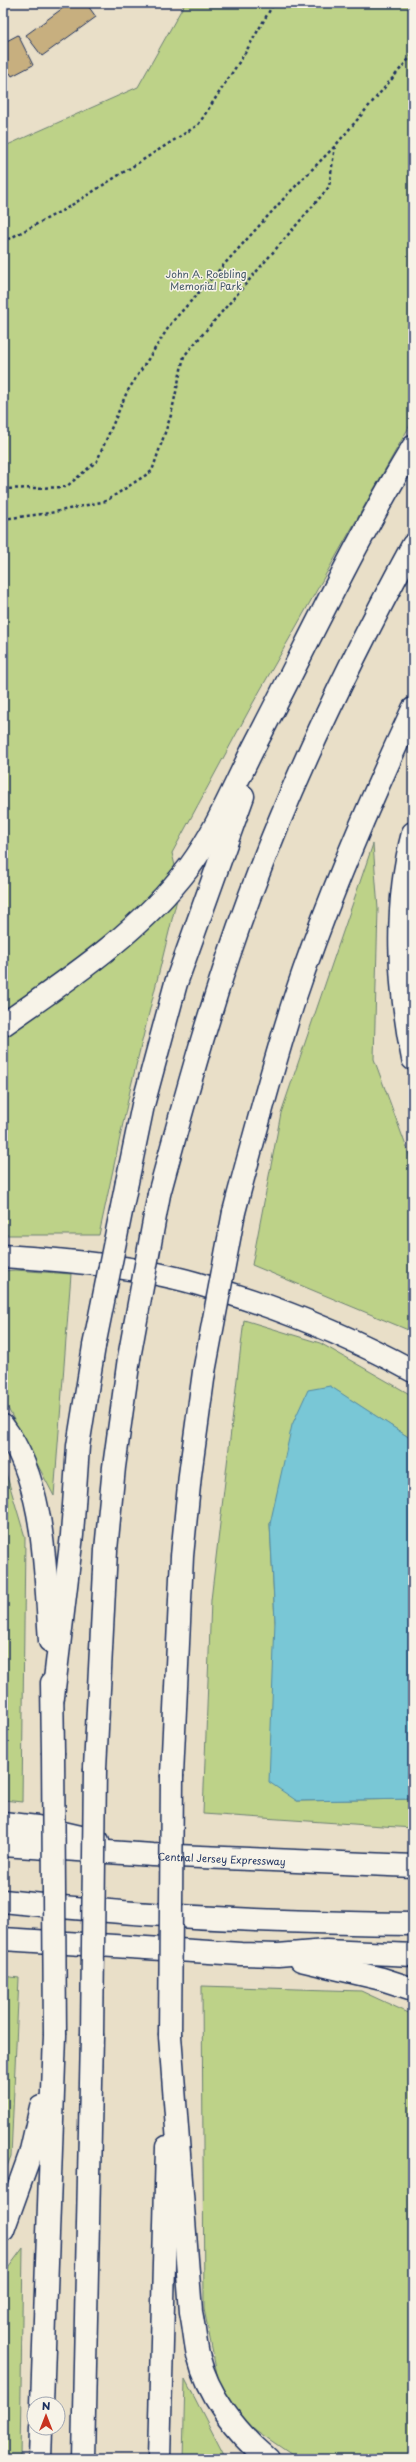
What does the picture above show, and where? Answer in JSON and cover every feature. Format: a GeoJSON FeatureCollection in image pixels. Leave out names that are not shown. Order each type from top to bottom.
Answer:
{"type":"FeatureCollection","features":[{"type":"Feature","properties":{"kind":"highway"},"geometry":{"type":"LineString","coordinates":[[3,1025],[79,972],[113,944],[153,906],[190,866],[225,806],[280,695],[381,499],[413,447]]}},
{"type":"Feature","properties":{"kind":"highway"},"geometry":{"type":"LineString","coordinates":[[83,2459],[96,1768],[106,1550],[114,1467],[129,1358],[159,1194],[197,1056],[249,898],[296,781],[328,711],[413,545]]}},
{"type":"Feature","properties":{"kind":"highway"},"geometry":{"type":"LineString","coordinates":[[53,1697],[72,1536],[78,1446],[94,1346],[143,1105],[176,983],[280,695]]}},
{"type":"Feature","properties":{"kind":"highway"},"geometry":{"type":"LineString","coordinates":[[159,2459],[170,2036],[172,1775],[182,1556],[190,1475],[204,1372],[234,1212],[270,1078],[318,931],[353,842],[413,710]]}},
{"type":"Feature","properties":{"kind":"highway"},"geometry":{"type":"LineString","coordinates":[[413,833],[404,882],[401,928],[402,984],[413,1059]]}},
{"type":"Feature","properties":{"kind":"highway"},"geometry":{"type":"LineString","coordinates":[[3,1256],[109,1267],[194,1283],[282,1312],[346,1338],[413,1371]]}},
{"type":"Feature","properties":{"kind":"highway"},"geometry":{"type":"LineString","coordinates":[[3,1426],[22,1460],[39,1521],[44,1562],[53,1697],[55,2035],[42,2396]]}},
{"type":"Feature","properties":{"kind":"highway"},"geometry":{"type":"LineString","coordinates":[[3,1823],[37,1827],[153,1855]]}},
{"type":"Feature","properties":{"kind":"highway","name":"Central Jersey Expressway"},"geometry":{"type":"LineString","coordinates":[[3,1845],[153,1855],[413,1866]]}},
{"type":"Feature","properties":{"kind":"highway"},"geometry":{"type":"LineString","coordinates":[[3,1901],[264,1921],[413,1924]]}},
{"type":"Feature","properties":{"kind":"highway"},"geometry":{"type":"LineString","coordinates":[[3,1939],[29,1942]]}},
{"type":"Feature","properties":{"kind":"highway"},"geometry":{"type":"LineString","coordinates":[[3,1942],[29,1942],[278,1955],[326,1951],[413,1955]]}},
{"type":"Feature","properties":{"kind":"highway"},"geometry":{"type":"LineString","coordinates":[[278,1955],[382,1979],[413,1989]]}},
{"type":"Feature","properties":{"kind":"highway"},"geometry":{"type":"LineString","coordinates":[[3,2230],[30,2155],[55,2035]]}},
{"type":"Feature","properties":{"kind":"highway"},"geometry":{"type":"LineString","coordinates":[[170,2036],[192,2312],[198,2355],[218,2401],[234,2426],[268,2459]]}},
{"type":"Feature","properties":{"kind":"highway"},"geometry":{"type":"LineString","coordinates":[[40,2459],[41,2436]]}},
{"type":"Feature","properties":{"kind":"path"},"geometry":{"type":"LineString","coordinates":[[3,242],[67,208],[198,125],[245,53],[274,3]]}},
{"type":"Feature","properties":{"kind":"path"},"geometry":{"type":"LineString","coordinates":[[3,489],[66,487],[97,461],[127,392],[172,322],[287,195],[335,146],[413,54]]}},
{"type":"Feature","properties":{"kind":"path"},"geometry":{"type":"LineString","coordinates":[[3,520],[50,513],[106,501],[152,471],[171,415],[184,356],[329,187],[335,146]]}},
{"type":"Feature","properties":{"kind":"green space","name":"John A. Roebling Memorial Park"},"geometry":{"type":"Polygon","coordinates":[[[185,3],[413,3],[413,420],[253,703],[172,853],[180,887],[131,1086],[99,1235],[3,1235],[3,147],[138,87],[185,3]]]}},
{"type":"Feature","properties":{"kind":"green space"},"geometry":{"type":"Polygon","coordinates":[[[373,844],[378,909],[374,1059],[413,1165],[413,1332],[252,1265],[281,1113],[373,844]]]}},
{"type":"Feature","properties":{"kind":"green space"},"geometry":{"type":"Polygon","coordinates":[[[15,1270],[71,1274],[54,1496],[3,1399],[3,1271],[15,1270]]]}},
{"type":"Feature","properties":{"kind":"green space"},"geometry":{"type":"Polygon","coordinates":[[[244,1320],[320,1343],[413,1396],[413,1440],[329,1386],[270,1524],[275,1621],[297,1801],[413,1799],[413,1828],[203,1814],[211,1600],[244,1320]]]}},
{"type":"Feature","properties":{"kind":"green space"},"geometry":{"type":"Polygon","coordinates":[[[3,1463],[25,1537],[22,1802],[3,1800],[3,1463]]]}},
{"type":"Feature","properties":{"kind":"green space"},"geometry":{"type":"Polygon","coordinates":[[[3,1976],[19,1978],[11,2156],[3,2177],[3,1976]]]}},
{"type":"Feature","properties":{"kind":"green space"},"geometry":{"type":"Polygon","coordinates":[[[202,1986],[361,1991],[413,2015],[413,2459],[298,2459],[238,2418],[218,2379],[204,2309],[202,1986]]]}},
{"type":"Feature","properties":{"kind":"green space"},"geometry":{"type":"Polygon","coordinates":[[[23,2248],[20,2459],[3,2459],[3,2275],[23,2248]]]}},
{"type":"Feature","properties":{"kind":"green space"},"geometry":{"type":"Polygon","coordinates":[[[185,2379],[225,2457],[228,2459],[183,2459],[185,2379]]]}},
{"type":"Feature","properties":{"kind":"water"},"geometry":{"type":"Polygon","coordinates":[[[330,1386],[413,1440],[413,1799],[297,1801],[269,1782],[275,1621],[270,1524],[292,1425],[308,1390],[330,1386]]]}},
{"type":"Feature","properties":{"kind":"building"},"geometry":{"type":"Polygon","coordinates":[[[61,3],[86,3],[96,17],[42,56],[26,35],[63,8],[61,3]]]}},
{"type":"Feature","properties":{"kind":"building"},"geometry":{"type":"Polygon","coordinates":[[[18,35],[33,65],[12,76],[10,73],[3,76],[3,43],[18,35]]]}}]}
